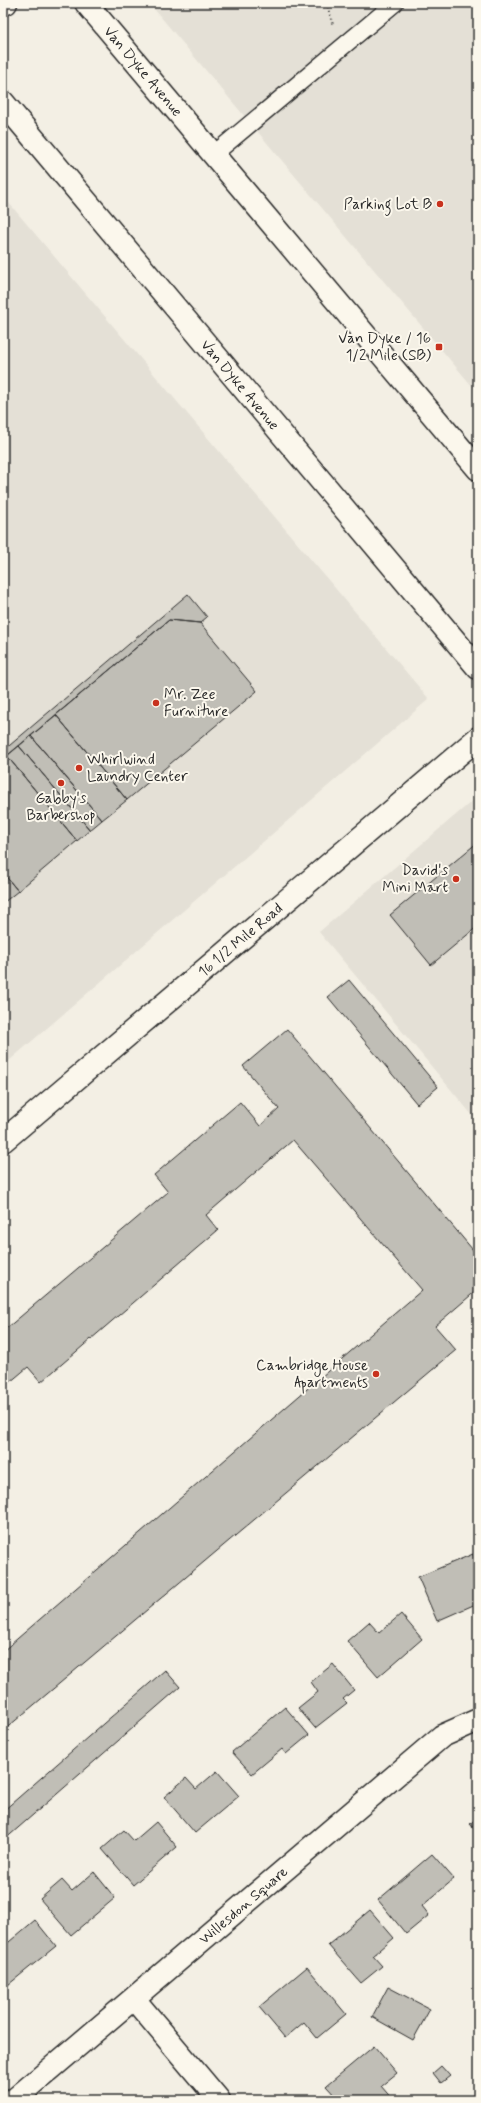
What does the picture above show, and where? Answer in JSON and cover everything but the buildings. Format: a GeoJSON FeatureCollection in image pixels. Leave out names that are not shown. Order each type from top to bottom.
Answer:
{"type":"FeatureCollection","features":[{"type":"Feature","properties":{"kind":"main road"},"geometry":{"type":"LineString","coordinates":[[70,3],[90,8]]}},
{"type":"Feature","properties":{"kind":"main road","name":"Van Dyke Avenue"},"geometry":{"type":"LineString","coordinates":[[90,8],[478,469]]}},
{"type":"Feature","properties":{"kind":"main road","name":"Van Dyke Avenue"},"geometry":{"type":"LineString","coordinates":[[3,102],[478,668]]}},
{"type":"Feature","properties":{"kind":"main road","name":"16 1/2 Mile Road"},"geometry":{"type":"LineString","coordinates":[[3,1141],[478,738]]}},
{"type":"Feature","properties":{"kind":"main road","name":"Willesdon Square"},"geometry":{"type":"LineString","coordinates":[[14,2100],[442,1736],[478,1720]]}},
{"type":"Feature","properties":{"kind":"main road"},"geometry":{"type":"LineString","coordinates":[[134,1999],[219,2100]]}},
{"type":"Feature","properties":{"kind":"lane"},"geometry":{"type":"LineString","coordinates":[[214,154],[394,3]]}},
{"type":"Feature","properties":{"kind":"shaded area"},"geometry":{"type":"Polygon","coordinates":[[[149,3],[478,3],[478,393],[149,3]]]}},
{"type":"Feature","properties":{"kind":"shaded area"},"geometry":{"type":"Polygon","coordinates":[[[3,196],[429,699],[3,1066],[3,196]]]}},
{"type":"Feature","properties":{"kind":"shaded area"},"geometry":{"type":"Polygon","coordinates":[[[478,796],[478,1122],[319,932],[478,796]]]}},
{"type":"Feature","properties":{"kind":"place","name":"Parking Lot B"},"geometry":{"type":"Point","coordinates":[440,204]}},
{"type":"Feature","properties":{"kind":"place","name":"Van Dyke / 16 1/2 Mile (SB)"},"geometry":{"type":"Point","coordinates":[439,347]}},
{"type":"Feature","properties":{"kind":"place","name":"Mr. Zee Furniture"},"geometry":{"type":"Point","coordinates":[156,703]}},
{"type":"Feature","properties":{"kind":"place","name":"Whirlwind Laundry Center"},"geometry":{"type":"Point","coordinates":[79,768]}},
{"type":"Feature","properties":{"kind":"place","name":"Gabby's Barbershop"},"geometry":{"type":"Point","coordinates":[61,783]}},
{"type":"Feature","properties":{"kind":"place","name":"David's Mini Mart"},"geometry":{"type":"Point","coordinates":[456,879]}},
{"type":"Feature","properties":{"kind":"place","name":"Cambridge House Apartments"},"geometry":{"type":"Point","coordinates":[376,1374]}}]}
